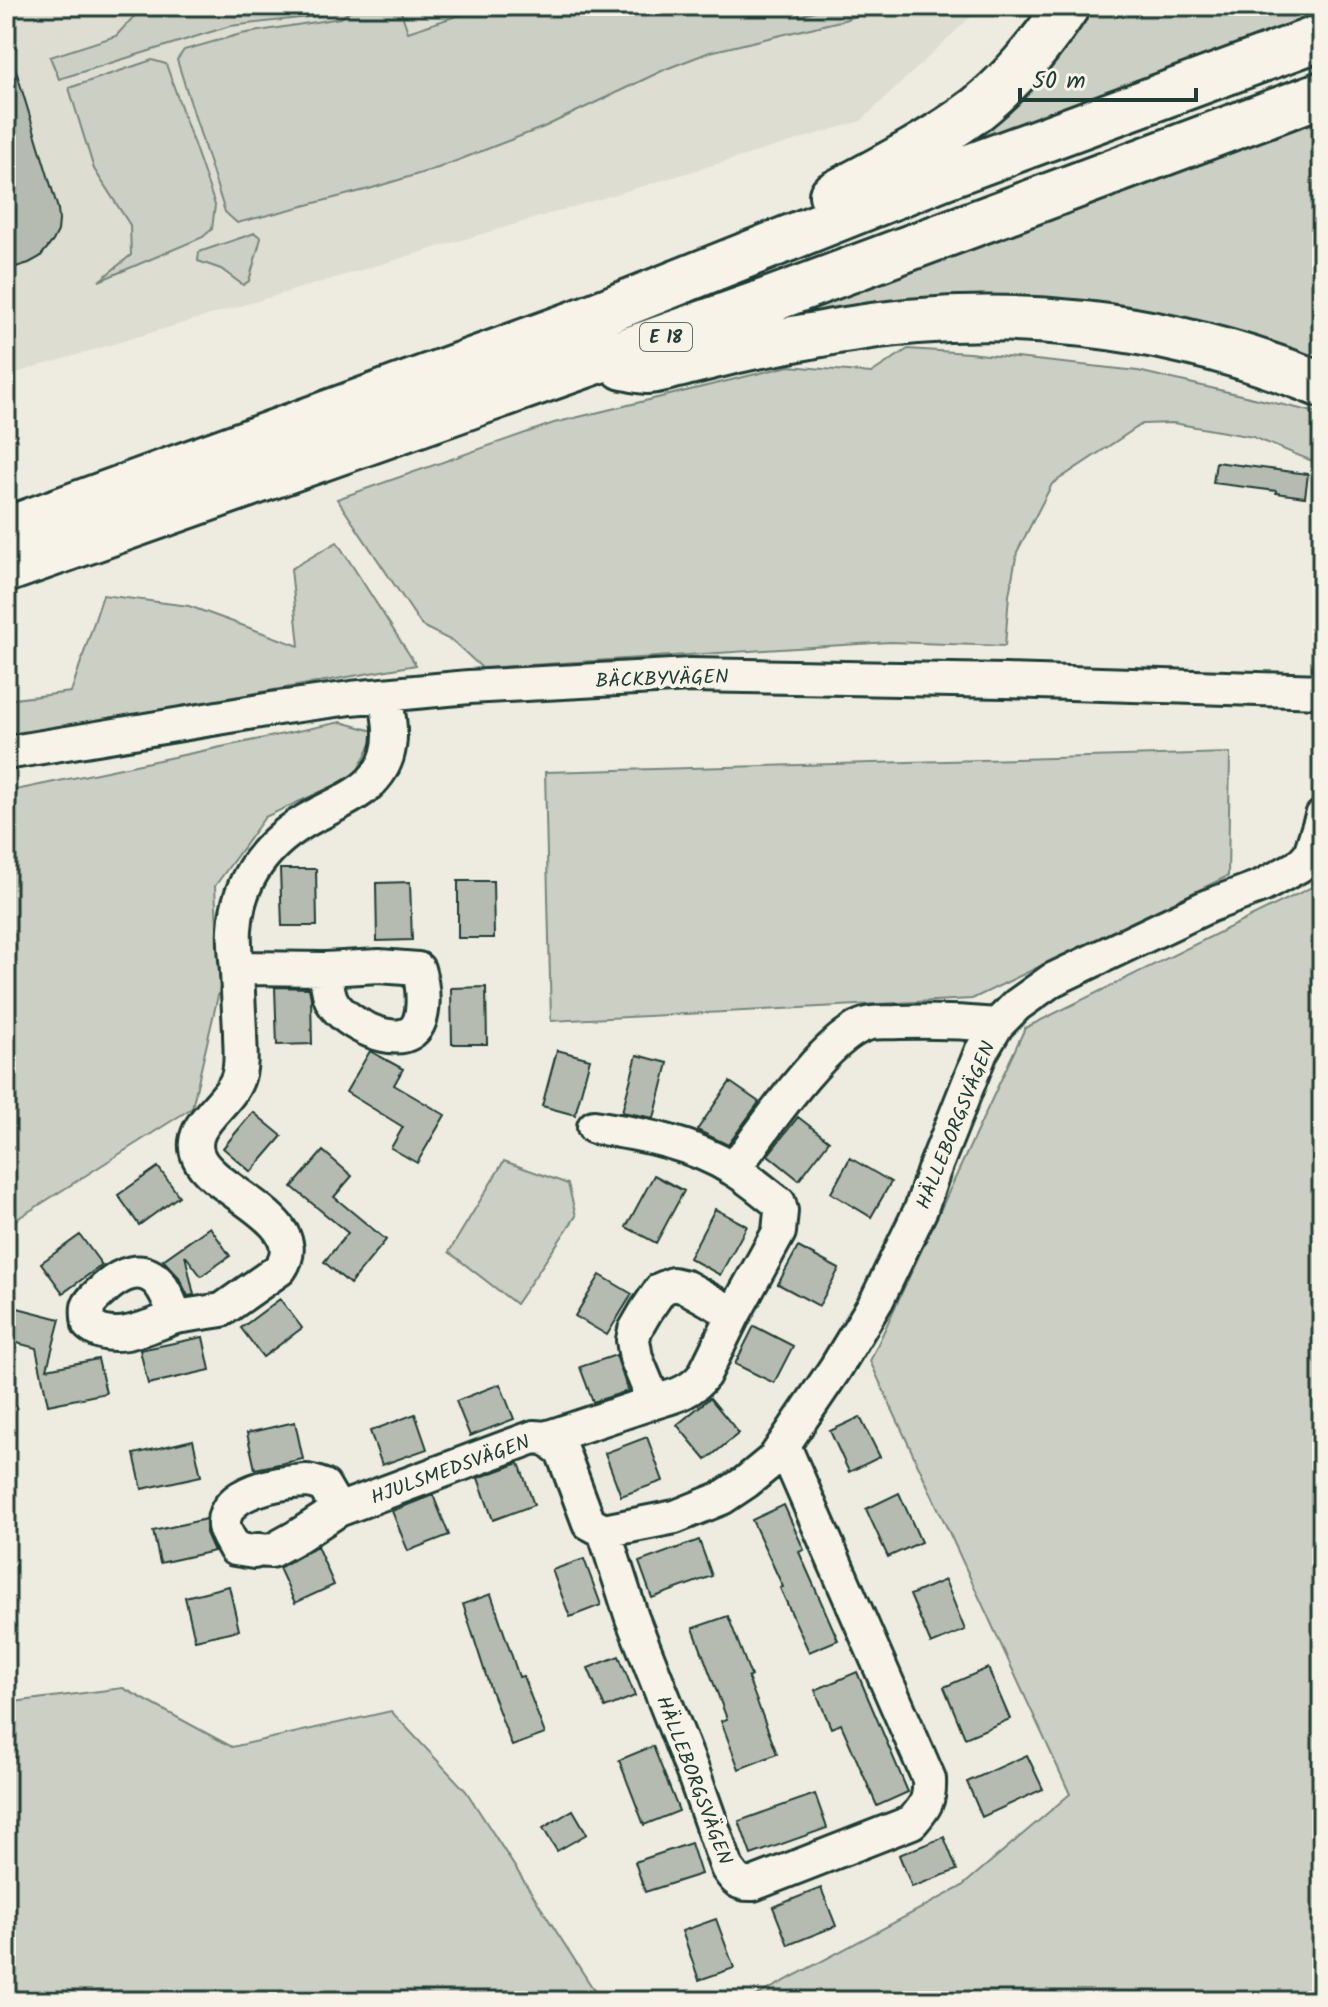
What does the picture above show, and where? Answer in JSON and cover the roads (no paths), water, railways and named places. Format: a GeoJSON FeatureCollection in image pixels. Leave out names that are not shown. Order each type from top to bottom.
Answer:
{"type":"FeatureCollection","features":[{"type":"Feature","properties":{"kind":"highway","name":"E 18"},"geometry":{"type":"LineString","coordinates":[[740,257],[805,209],[914,151],[977,108],[1029,58],[1067,6]]}},
{"type":"Feature","properties":{"kind":"highway","name":"E 18"},"geometry":{"type":"LineString","coordinates":[[6,530],[576,323],[945,176],[1322,37]]}},
{"type":"Feature","properties":{"kind":"highway","name":"E 18"},"geometry":{"type":"LineString","coordinates":[[6,570],[775,298],[1322,94]]}},
{"type":"Feature","properties":{"kind":"highway","name":"E 18"},"geometry":{"type":"LineString","coordinates":[[596,361],[648,372],[747,348],[872,325],[1003,317],[1102,325],[1204,345],[1322,385]]}},
{"type":"Feature","properties":{"kind":"street","name":"BÄCKBYVÄGEN"},"geometry":{"type":"LineString","coordinates":[[6,753],[278,708],[469,687],[691,675],[1322,691]]}},
{"type":"Feature","properties":{"kind":"street"},"geometry":{"type":"LineString","coordinates":[[176,1317],[222,1310],[280,1269],[285,1261],[285,1237],[264,1214],[213,1175],[199,1158],[197,1150],[199,1130],[230,1092],[241,1063],[234,941],[236,913],[246,881],[258,862],[286,833],[369,784],[387,757],[390,725],[385,696]]}},
{"type":"Feature","properties":{"kind":"street","name":"HÄLLEBORGSVÄGEN"},"geometry":{"type":"LineString","coordinates":[[784,1446],[929,1779],[930,1794],[925,1808],[912,1822],[753,1884],[743,1885],[727,1868],[632,1618],[604,1531],[675,1517],[722,1498],[774,1459],[877,1300],[921,1209],[981,1052],[997,1025],[1017,1005],[1052,980],[1208,906],[1262,886],[1299,866],[1310,854],[1322,816]]}},
{"type":"Feature","properties":{"kind":"street"},"geometry":{"type":"LineString","coordinates":[[237,968],[325,969]]}},
{"type":"Feature","properties":{"kind":"street"},"geometry":{"type":"LineString","coordinates":[[734,1169],[810,1070],[855,1029],[881,1023],[997,1025]]}},
{"type":"Feature","properties":{"kind":"street"},"geometry":{"type":"LineString","coordinates":[[546,1438],[682,1394],[698,1382],[779,1232],[779,1203],[734,1169],[673,1142],[594,1127]]}},
{"type":"Feature","properties":{"kind":"street"},"geometry":{"type":"LineString","coordinates":[[648,1404],[648,1387],[636,1358],[633,1340],[635,1330],[661,1289],[673,1284],[686,1287],[734,1314]]}},
{"type":"Feature","properties":{"kind":"street","name":"HJULSMEDSVÄGEN"},"geometry":{"type":"LineString","coordinates":[[338,1510],[534,1437],[546,1438],[562,1451],[589,1523],[604,1531]]}}]}
